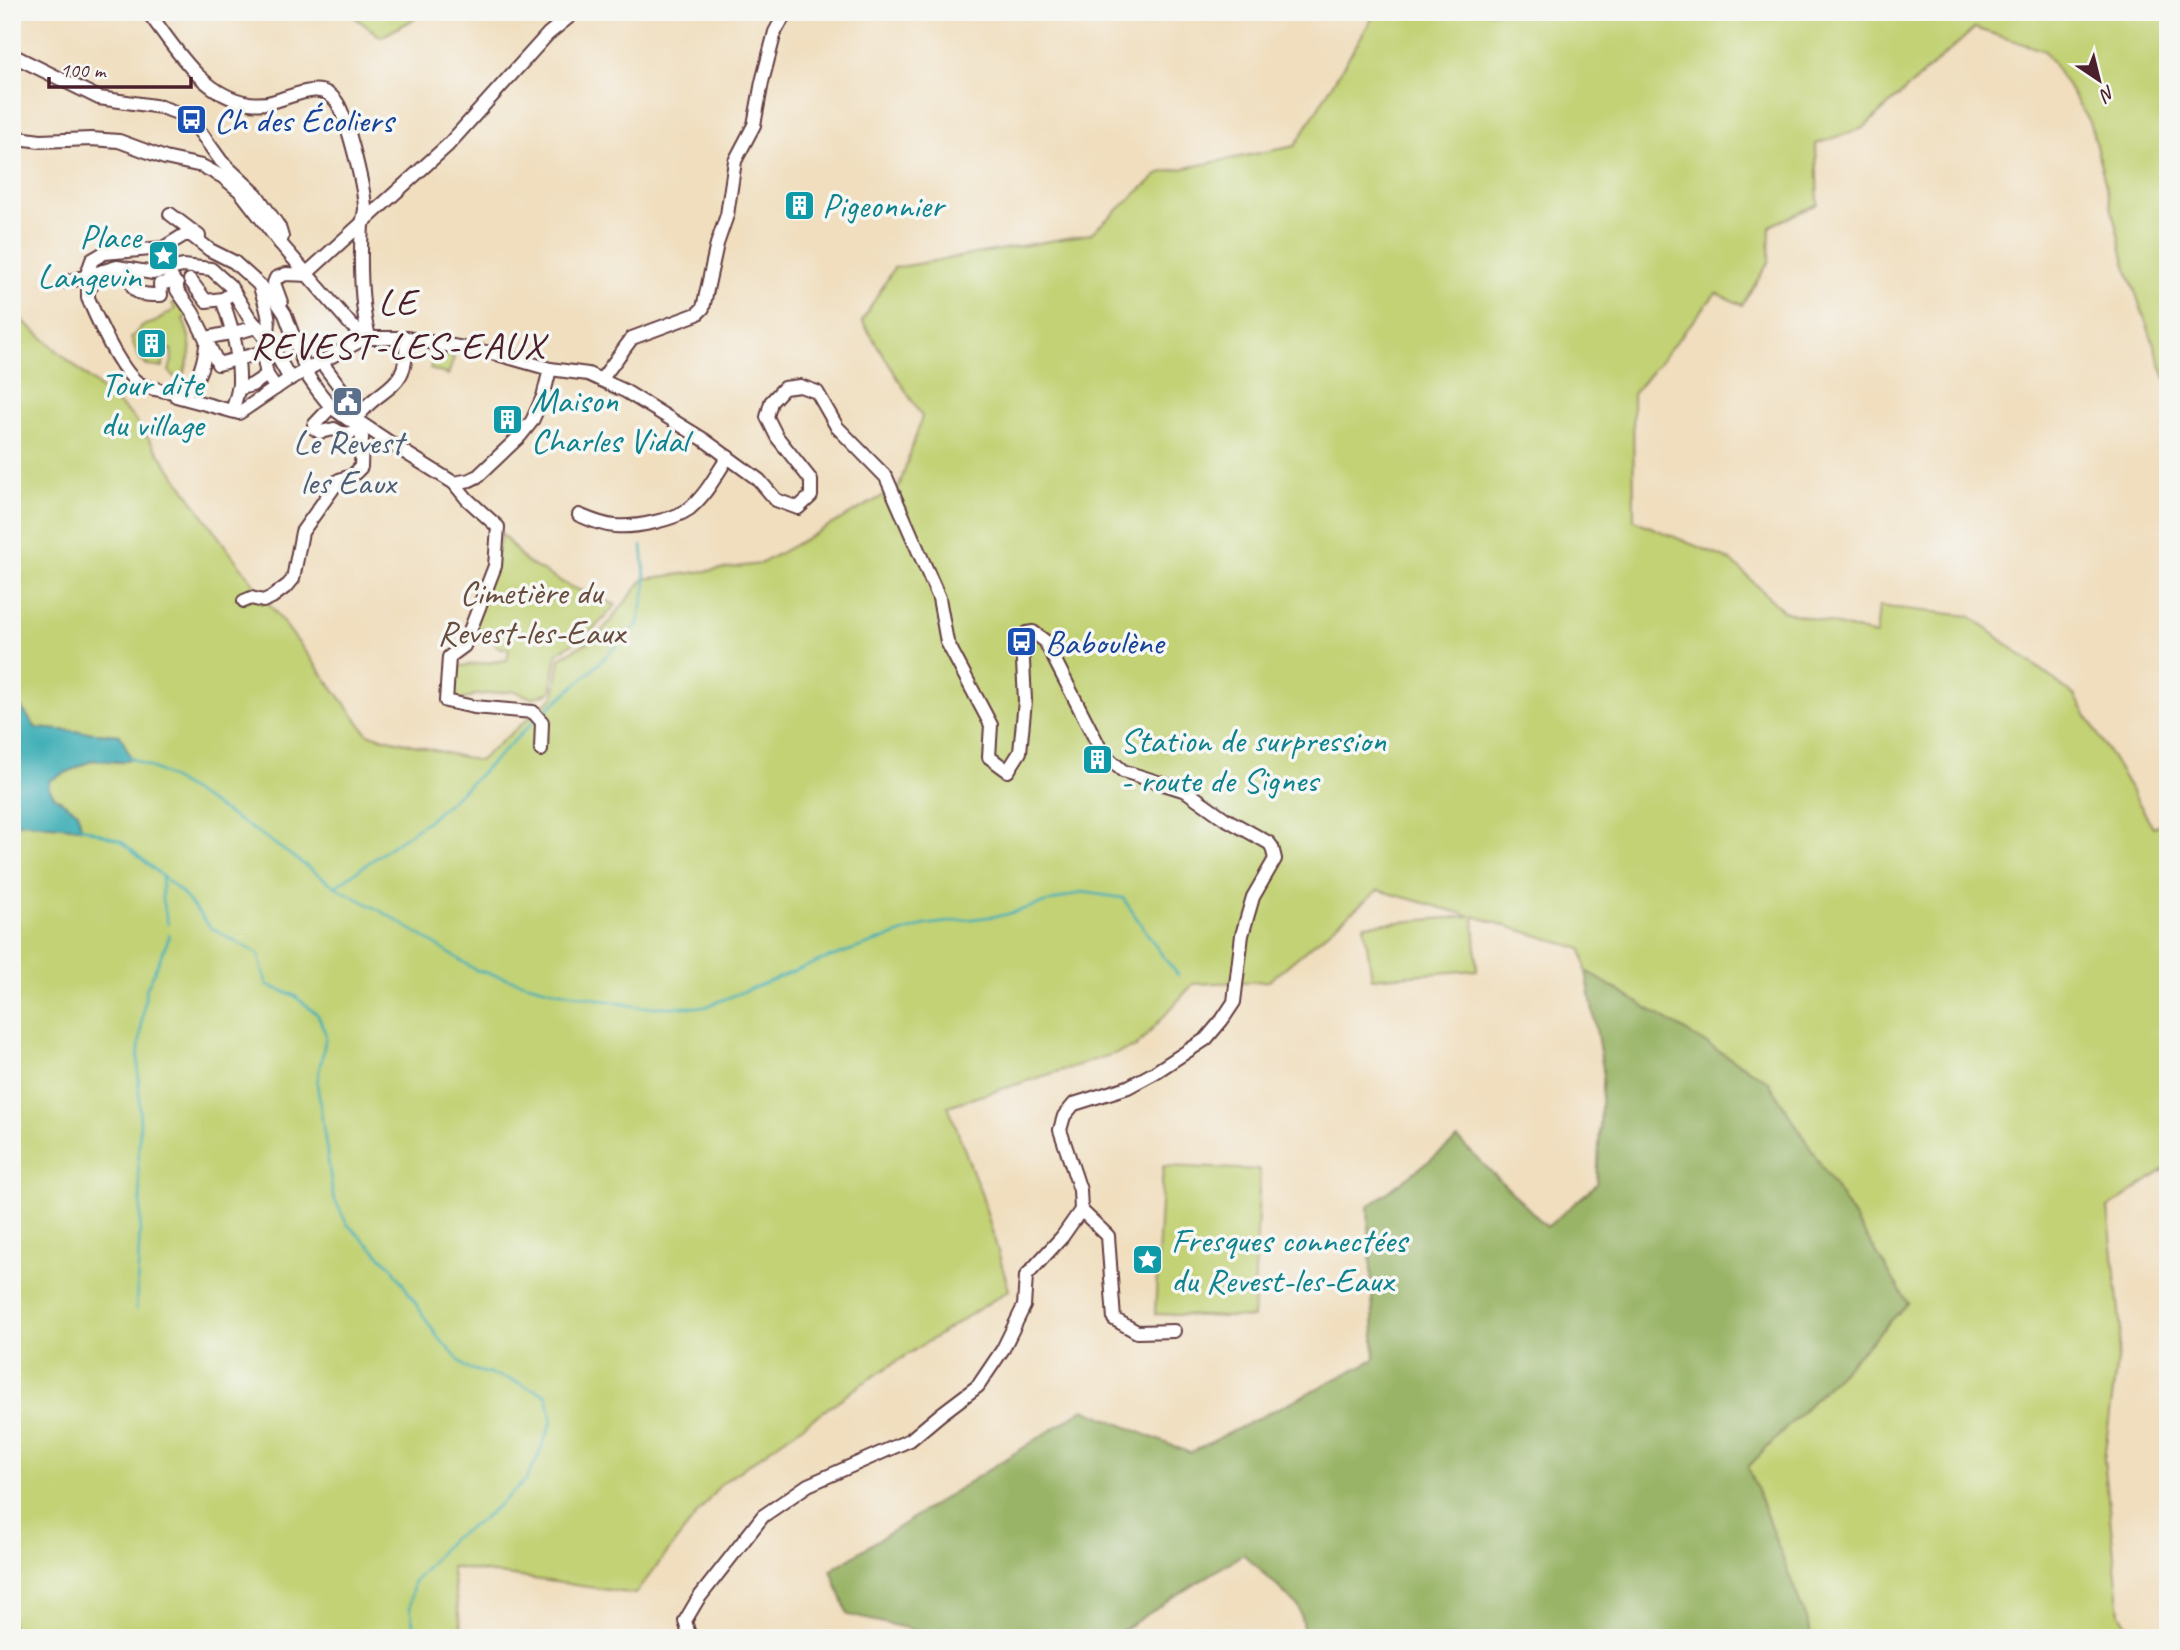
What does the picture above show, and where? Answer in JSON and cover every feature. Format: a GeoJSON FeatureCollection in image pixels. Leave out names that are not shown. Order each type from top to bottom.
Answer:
{"type":"FeatureCollection","features":[{"type":"Feature","properties":{"kind":"street"},"geometry":{"type":"LineString","coordinates":[[148,12],[202,80],[225,96],[261,104],[272,103],[312,89],[327,93],[333,98],[341,111],[350,137],[364,200],[362,340]]}},
{"type":"Feature","properties":{"kind":"street"},"geometry":{"type":"LineString","coordinates":[[280,306],[281,299],[274,283],[276,278],[286,274],[308,274],[448,145],[548,34],[575,12]]}},
{"type":"Feature","properties":{"kind":"street"},"geometry":{"type":"LineString","coordinates":[[601,380],[632,338],[697,314],[703,308],[717,244],[727,215],[735,161],[754,125],[775,32],[786,12]]}},
{"type":"Feature","properties":{"kind":"street"},"geometry":{"type":"LineString","coordinates":[[12,55],[99,98],[161,107],[186,116],[221,161],[256,194],[281,231],[280,243]]}},
{"type":"Feature","properties":{"kind":"street"},"geometry":{"type":"LineString","coordinates":[[12,137],[40,141],[119,141],[165,158],[202,166],[223,177],[236,187],[362,340]]}},
{"type":"Feature","properties":{"kind":"street"},"geometry":{"type":"LineString","coordinates":[[170,214],[216,252]]}},
{"type":"Feature","properties":{"kind":"street"},"geometry":{"type":"LineString","coordinates":[[97,273],[88,266],[98,255],[163,248],[186,234],[194,238],[238,266],[259,283],[280,306],[307,371],[331,407],[454,483],[467,499],[498,527],[495,566],[464,646],[449,657],[446,701],[538,717],[541,750]]}},
{"type":"Feature","properties":{"kind":"street"},"geometry":{"type":"LineString","coordinates":[[130,269],[132,286],[138,293],[161,295],[160,284],[190,280],[206,268],[216,252]]}},
{"type":"Feature","properties":{"kind":"street"},"geometry":{"type":"LineString","coordinates":[[67,282],[117,267],[153,273],[183,266],[206,268],[227,282],[237,359],[236,412]]}},
{"type":"Feature","properties":{"kind":"street"},"geometry":{"type":"LineString","coordinates":[[167,270],[207,338],[218,364],[260,353],[268,347]]}},
{"type":"Feature","properties":{"kind":"street"},"geometry":{"type":"LineString","coordinates":[[97,273],[87,293],[91,305],[111,346],[130,376],[139,384],[185,392],[194,382],[202,364],[207,338]]}},
{"type":"Feature","properties":{"kind":"street"},"geometry":{"type":"LineString","coordinates":[[190,280],[206,301],[229,296]]}},
{"type":"Feature","properties":{"kind":"street"},"geometry":{"type":"LineString","coordinates":[[259,283],[269,314],[268,347],[264,362],[267,375],[276,388]]}},
{"type":"Feature","properties":{"kind":"street"},"geometry":{"type":"LineString","coordinates":[[229,296],[257,326],[290,379]]}},
{"type":"Feature","properties":{"kind":"street"},"geometry":{"type":"LineString","coordinates":[[207,338],[233,334],[257,326]]}},
{"type":"Feature","properties":{"kind":"street"},"geometry":{"type":"LineString","coordinates":[[331,407],[316,421],[315,429],[320,432],[334,429],[347,434],[356,431],[357,423],[366,407],[403,373],[406,338]]}},
{"type":"Feature","properties":{"kind":"street"},"geometry":{"type":"LineString","coordinates":[[158,389],[166,394],[236,412],[362,340],[406,338],[497,355],[551,369],[588,374],[625,391],[728,457],[758,480],[776,500],[798,508],[811,496],[811,480],[777,437],[767,417],[771,402],[784,388],[800,386],[817,392],[837,427],[886,477],[939,598],[947,642],[991,725],[989,757],[1008,771],[1020,752],[1025,701],[1022,642],[1027,633],[1034,632],[1045,641],[1103,754],[1123,771],[1186,791],[1272,847],[1275,859],[1253,897],[1242,935],[1234,1002],[1222,1020],[1206,1039],[1154,1073],[1128,1087],[1074,1104],[1064,1116],[1060,1130],[1080,1190],[1080,1210],[1062,1237],[1026,1276],[1024,1306],[1003,1349],[978,1386],[910,1440],[808,1485],[763,1516],[698,1599],[685,1621],[690,1638]]}},
{"type":"Feature","properties":{"kind":"street"},"geometry":{"type":"LineString","coordinates":[[322,363],[343,391]]}},
{"type":"Feature","properties":{"kind":"street"},"geometry":{"type":"LineString","coordinates":[[454,483],[470,480],[478,475],[520,436],[537,411],[551,369]]}},
{"type":"Feature","properties":{"kind":"street"},"geometry":{"type":"LineString","coordinates":[[237,392],[267,375]]}},
{"type":"Feature","properties":{"kind":"street"},"geometry":{"type":"LineString","coordinates":[[244,601],[251,598],[263,601],[272,597],[293,579],[302,532],[339,480],[352,476],[361,467],[362,437],[357,423]]}},
{"type":"Feature","properties":{"kind":"street"},"geometry":{"type":"LineString","coordinates":[[579,515],[596,523],[618,526],[680,515],[704,494],[728,457]]}},
{"type":"Feature","properties":{"kind":"street"},"geometry":{"type":"LineString","coordinates":[[1080,1210],[1108,1236],[1114,1319],[1137,1332],[1174,1331]]}},
{"type":"Feature","properties":{"kind":"green space"},"geometry":{"type":"Polygon","coordinates":[[[348,12],[427,12],[381,37],[348,12]]]}},
{"type":"Feature","properties":{"kind":"green space"},"geometry":{"type":"Polygon","coordinates":[[[1376,12],[2168,12],[2168,384],[2126,266],[2090,122],[2045,51],[1975,28],[1863,128],[1816,144],[1818,204],[1770,226],[1769,262],[1742,305],[1716,293],[1633,394],[1634,520],[1732,561],[1783,611],[1876,635],[1879,606],[1970,616],[2075,696],[2153,827],[2168,820],[2168,1167],[2108,1208],[2121,1330],[2104,1459],[2120,1613],[2135,1638],[1813,1638],[1748,1467],[1908,1303],[1768,1081],[1586,971],[1582,949],[1474,916],[1477,970],[1372,978],[1364,925],[1471,916],[1378,890],[1269,981],[1193,984],[1136,1047],[948,1106],[982,1196],[1009,1290],[866,1381],[721,1484],[635,1594],[451,1567],[463,1638],[12,1638],[12,826],[22,822],[81,828],[78,812],[55,797],[48,787],[50,780],[93,760],[122,762],[120,735],[36,728],[12,695],[12,311],[133,417],[226,547],[368,734],[479,761],[554,696],[560,658],[598,636],[644,579],[760,564],[899,487],[922,417],[862,321],[894,268],[1090,234],[1160,173],[1295,146],[1376,12]]]}},
{"type":"Feature","properties":{"kind":"green space"},"geometry":{"type":"Polygon","coordinates":[[[181,298],[191,313],[183,319],[190,348],[182,377],[175,378],[169,371],[171,349],[164,351],[163,367],[149,366],[138,356],[131,338],[142,326],[155,322],[175,309],[172,304],[181,298]]]}},
{"type":"Feature","properties":{"kind":"green space"},"geometry":{"type":"Polygon","coordinates":[[[435,352],[454,358],[448,375],[430,369],[435,352]]]}},
{"type":"Feature","properties":{"kind":"green space","name":"Cimetière du Revest-les-Eaux"},"geometry":{"type":"Polygon","coordinates":[[[502,534],[525,561],[569,586],[616,605],[591,632],[557,653],[551,692],[532,698],[515,691],[475,695],[462,700],[451,697],[450,664],[462,666],[507,660],[509,649],[497,647],[493,640],[470,642],[502,534]]]}},
{"type":"Feature","properties":{"kind":"green space"},"geometry":{"type":"Polygon","coordinates":[[[1586,971],[1768,1081],[1908,1303],[1748,1467],[1813,1638],[1305,1638],[1299,1607],[1243,1554],[1110,1638],[950,1638],[848,1615],[831,1570],[1084,1409],[1190,1453],[1375,1359],[1368,1207],[1458,1139],[1547,1227],[1597,1184],[1603,1069],[1586,971]]]}},
{"type":"Feature","properties":{"kind":"green space"},"geometry":{"type":"Polygon","coordinates":[[[1163,1166],[1260,1170],[1253,1318],[1155,1314],[1163,1166]]]}},
{"type":"Feature","properties":{"kind":"water"},"geometry":{"type":"Polygon","coordinates":[[[12,695],[36,728],[120,735],[131,758],[122,762],[93,760],[50,780],[48,787],[55,797],[78,812],[81,828],[22,822],[12,826],[12,695]]]}},
{"type":"Feature","properties":{"kind":"waterway"},"geometry":{"type":"LineString","coordinates":[[542,714],[590,672],[638,624],[646,585],[642,546]]}},
{"type":"Feature","properties":{"kind":"waterway"},"geometry":{"type":"LineString","coordinates":[[336,886],[430,819],[535,720]]}},
{"type":"Feature","properties":{"kind":"waterway"},"geometry":{"type":"LineString","coordinates":[[129,757],[161,772],[262,835],[336,887],[388,915],[476,970],[555,991],[640,1007],[705,1007],[822,960],[925,925],[1004,915],[1082,892],[1123,898],[1178,975]]}},
{"type":"Feature","properties":{"kind":"waterway"},"geometry":{"type":"LineString","coordinates":[[78,826],[121,841],[182,893],[211,928],[258,954],[267,985],[295,996],[318,1015],[326,1035],[317,1083],[333,1196],[347,1224],[392,1267],[436,1335],[466,1368],[509,1379],[547,1395],[552,1421],[525,1481],[482,1520],[451,1539],[413,1583],[410,1608],[416,1638]]}},
{"type":"Feature","properties":{"kind":"waterway"},"geometry":{"type":"LineString","coordinates":[[162,876],[162,900],[168,924]]}},
{"type":"Feature","properties":{"kind":"waterway"},"geometry":{"type":"LineString","coordinates":[[136,1310],[141,1205],[138,1167],[138,1059],[146,990],[169,935]]}},
{"type":"Feature","properties":{"kind":"place","name":"Ch des Écoliers"},"geometry":{"type":"Point","coordinates":[191,120]}},
{"type":"Feature","properties":{"kind":"place","name":"Pigeonnier"},"geometry":{"type":"Point","coordinates":[799,205]}},
{"type":"Feature","properties":{"kind":"place","name":"Place Langevin"},"geometry":{"type":"Point","coordinates":[164,256]}},
{"type":"Feature","properties":{"kind":"place","name":"Tour dite du village"},"geometry":{"type":"Point","coordinates":[152,343]}},
{"type":"Feature","properties":{"kind":"place","name":"Le Revest les Eaux"},"geometry":{"type":"Point","coordinates":[348,401]}},
{"type":"Feature","properties":{"kind":"place","name":"Maison Charles Vidal"},"geometry":{"type":"Point","coordinates":[508,420]}},
{"type":"Feature","properties":{"kind":"place","name":"Baboulène"},"geometry":{"type":"Point","coordinates":[1022,642]}},
{"type":"Feature","properties":{"kind":"place","name":"Station de surpression - route de Signes"},"geometry":{"type":"Point","coordinates":[1097,760]}},
{"type":"Feature","properties":{"kind":"place","name":"Fresques connectées du Revest-les-Eaux"},"geometry":{"type":"Point","coordinates":[1148,1260]}},
{"type":"Feature","properties":{"kind":"district","name":"LE REVEST-LES-EAUX"},"geometry":{"type":"Point","coordinates":[398,323]}}]}
